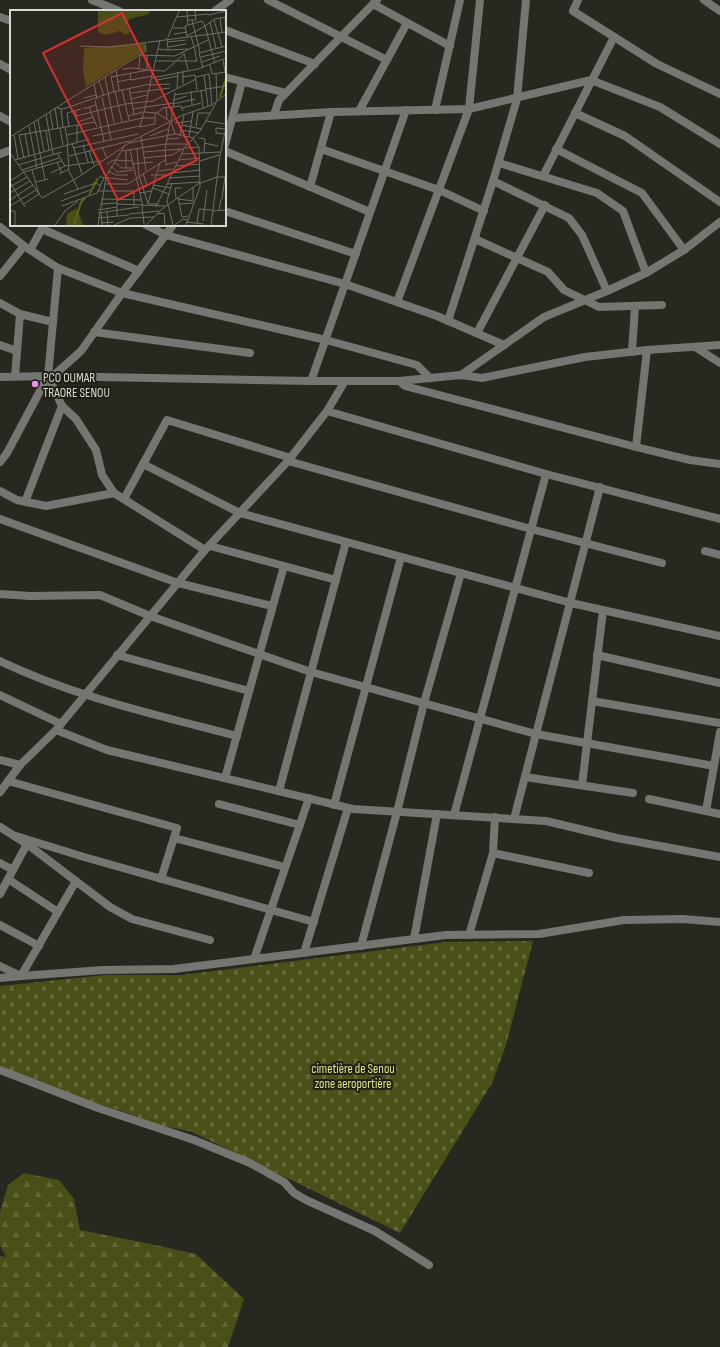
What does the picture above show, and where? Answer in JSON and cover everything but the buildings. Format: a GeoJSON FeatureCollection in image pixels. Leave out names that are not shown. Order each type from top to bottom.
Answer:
{"type":"FeatureCollection","features":[{"type":"Feature","properties":{"kind":"street"},"geometry":{"type":"LineString","coordinates":[[92,0],[103,2],[117,10]]}},
{"type":"Feature","properties":{"kind":"street"},"geometry":{"type":"LineString","coordinates":[[216,10],[230,0]]}},
{"type":"Feature","properties":{"kind":"street"},"geometry":{"type":"LineString","coordinates":[[268,0],[387,60]]}},
{"type":"Feature","properties":{"kind":"street"},"geometry":{"type":"LineString","coordinates":[[435,110],[460,0]]}},
{"type":"Feature","properties":{"kind":"street"},"geometry":{"type":"LineString","coordinates":[[397,302],[469,109],[479,0]]}},
{"type":"Feature","properties":{"kind":"street"},"geometry":{"type":"LineString","coordinates":[[448,321],[499,163],[517,99],[526,0]]}},
{"type":"Feature","properties":{"kind":"street"},"geometry":{"type":"LineString","coordinates":[[578,0],[573,12],[657,64],[720,94]]}},
{"type":"Feature","properties":{"kind":"street"},"geometry":{"type":"LineString","coordinates":[[704,0],[720,11]]}},
{"type":"Feature","properties":{"kind":"street"},"geometry":{"type":"LineString","coordinates":[[274,115],[279,100],[375,2],[407,23],[450,46]]}},
{"type":"Feature","properties":{"kind":"street"},"geometry":{"type":"LineString","coordinates":[[0,17],[10,21]]}},
{"type":"Feature","properties":{"kind":"street"},"geometry":{"type":"LineString","coordinates":[[359,111],[407,23]]}},
{"type":"Feature","properties":{"kind":"street"},"geometry":{"type":"LineString","coordinates":[[226,33],[315,64]]}},
{"type":"Feature","properties":{"kind":"street"},"geometry":{"type":"LineString","coordinates":[[543,176],[614,37]]}},
{"type":"Feature","properties":{"kind":"street"},"geometry":{"type":"LineString","coordinates":[[0,64],[10,69]]}},
{"type":"Feature","properties":{"kind":"street"},"geometry":{"type":"LineString","coordinates":[[226,77],[286,93]]}},
{"type":"Feature","properties":{"kind":"street"},"geometry":{"type":"LineString","coordinates":[[233,118],[331,112],[469,109],[517,99],[591,80],[660,107],[720,144]]}},
{"type":"Feature","properties":{"kind":"street"},"geometry":{"type":"LineString","coordinates":[[226,142],[242,82]]}},
{"type":"Feature","properties":{"kind":"street"},"geometry":{"type":"LineString","coordinates":[[312,381],[406,110]]}},
{"type":"Feature","properties":{"kind":"street"},"geometry":{"type":"LineString","coordinates":[[310,187],[331,112]]}},
{"type":"Feature","properties":{"kind":"street"},"geometry":{"type":"LineString","coordinates":[[575,113],[625,136],[720,202]]}},
{"type":"Feature","properties":{"kind":"street"},"geometry":{"type":"LineString","coordinates":[[0,116],[10,121]]}},
{"type":"Feature","properties":{"kind":"street"},"geometry":{"type":"LineString","coordinates":[[321,148],[439,190],[484,211]]}},
{"type":"Feature","properties":{"kind":"street"},"geometry":{"type":"LineString","coordinates":[[556,149],[642,193],[684,250]]}},
{"type":"Feature","properties":{"kind":"street"},"geometry":{"type":"LineString","coordinates":[[226,150],[370,212]]}},
{"type":"Feature","properties":{"kind":"street"},"geometry":{"type":"LineString","coordinates":[[499,163],[597,193],[623,211],[646,273]]}},
{"type":"Feature","properties":{"kind":"street"},"geometry":{"type":"LineString","coordinates":[[493,181],[569,218],[582,235],[607,291]]}},
{"type":"Feature","properties":{"kind":"street"},"geometry":{"type":"LineString","coordinates":[[477,333],[544,205]]}},
{"type":"Feature","properties":{"kind":"street"},"geometry":{"type":"LineString","coordinates":[[226,211],[356,254]]}},
{"type":"Feature","properties":{"kind":"street"},"geometry":{"type":"LineString","coordinates":[[461,375],[544,317],[646,273],[684,250],[720,222]]}},
{"type":"Feature","properties":{"kind":"street"},"geometry":{"type":"LineString","coordinates":[[148,226],[166,235],[345,284],[448,321],[504,345]]}},
{"type":"Feature","properties":{"kind":"street"},"geometry":{"type":"LineString","coordinates":[[0,462],[7,453],[50,376],[80,351],[172,226]]}},
{"type":"Feature","properties":{"kind":"street"},"geometry":{"type":"LineString","coordinates":[[0,227],[27,248],[58,268],[122,293],[326,340],[417,365],[430,378]]}},
{"type":"Feature","properties":{"kind":"street"},"geometry":{"type":"LineString","coordinates":[[0,276],[27,248],[43,227],[139,271]]}},
{"type":"Feature","properties":{"kind":"street"},"geometry":{"type":"LineString","coordinates":[[475,238],[548,272],[564,290],[599,307],[662,305]]}},
{"type":"Feature","properties":{"kind":"street"},"geometry":{"type":"LineString","coordinates":[[58,268],[50,376],[62,406],[76,419],[96,450],[102,475],[114,493],[207,548],[336,580]]}},
{"type":"Feature","properties":{"kind":"street"},"geometry":{"type":"LineString","coordinates":[[0,303],[20,314],[53,322]]}},
{"type":"Feature","properties":{"kind":"street"},"geometry":{"type":"LineString","coordinates":[[632,352],[635,306]]}},
{"type":"Feature","properties":{"kind":"street"},"geometry":{"type":"LineString","coordinates":[[15,376],[20,314]]}},
{"type":"Feature","properties":{"kind":"street"},"geometry":{"type":"LineString","coordinates":[[94,332],[250,353]]}},
{"type":"Feature","properties":{"kind":"street"},"geometry":{"type":"LineString","coordinates":[[0,345],[17,351]]}},
{"type":"Feature","properties":{"kind":"street"},"geometry":{"type":"LineString","coordinates":[[0,377],[50,376],[312,381],[399,381],[461,375],[482,378],[585,357],[647,350],[720,345]]}},
{"type":"Feature","properties":{"kind":"street"},"geometry":{"type":"LineString","coordinates":[[695,347],[720,363]]}},
{"type":"Feature","properties":{"kind":"street"},"geometry":{"type":"LineString","coordinates":[[636,447],[647,350]]}},
{"type":"Feature","properties":{"kind":"street"},"geometry":{"type":"LineString","coordinates":[[0,792],[20,765],[58,727],[207,548],[290,460],[326,411],[344,381]]}},
{"type":"Feature","properties":{"kind":"street"},"geometry":{"type":"LineString","coordinates":[[399,381],[405,386],[636,447],[690,460],[720,464]]}},
{"type":"Feature","properties":{"kind":"street"},"geometry":{"type":"LineString","coordinates":[[25,502],[62,406]]}},
{"type":"Feature","properties":{"kind":"street"},"geometry":{"type":"LineString","coordinates":[[326,411],[546,474],[720,519]]}},
{"type":"Feature","properties":{"kind":"street"},"geometry":{"type":"LineString","coordinates":[[124,499],[167,420],[290,460],[531,529],[662,563]]}},
{"type":"Feature","properties":{"kind":"street"},"geometry":{"type":"LineString","coordinates":[[143,464],[240,513],[571,603],[720,636]]}},
{"type":"Feature","properties":{"kind":"street"},"geometry":{"type":"LineString","coordinates":[[454,815],[546,474]]}},
{"type":"Feature","properties":{"kind":"street"},"geometry":{"type":"LineString","coordinates":[[514,818],[600,488]]}},
{"type":"Feature","properties":{"kind":"street"},"geometry":{"type":"LineString","coordinates":[[0,491],[17,500],[46,506],[114,493]]}},
{"type":"Feature","properties":{"kind":"street"},"geometry":{"type":"LineString","coordinates":[[0,519],[178,583],[272,606]]}},
{"type":"Feature","properties":{"kind":"street"},"geometry":{"type":"LineString","coordinates":[[279,791],[346,542]]}},
{"type":"Feature","properties":{"kind":"street"},"geometry":{"type":"LineString","coordinates":[[705,551],[720,555]]}},
{"type":"Feature","properties":{"kind":"street"},"geometry":{"type":"LineString","coordinates":[[334,804],[401,557]]}},
{"type":"Feature","properties":{"kind":"street"},"geometry":{"type":"LineString","coordinates":[[225,778],[284,566]]}},
{"type":"Feature","properties":{"kind":"street"},"geometry":{"type":"LineString","coordinates":[[361,946],[397,812],[424,703],[461,573]]}},
{"type":"Feature","properties":{"kind":"street"},"geometry":{"type":"LineString","coordinates":[[0,594],[30,596],[100,595],[150,616],[311,672],[536,734],[714,766]]}},
{"type":"Feature","properties":{"kind":"street"},"geometry":{"type":"LineString","coordinates":[[582,785],[603,610]]}},
{"type":"Feature","properties":{"kind":"street"},"geometry":{"type":"LineString","coordinates":[[117,655],[249,691]]}},
{"type":"Feature","properties":{"kind":"street"},"geometry":{"type":"LineString","coordinates":[[597,655],[720,683]]}},
{"type":"Feature","properties":{"kind":"street"},"geometry":{"type":"LineString","coordinates":[[0,661],[25,673],[84,696],[237,736]]}},
{"type":"Feature","properties":{"kind":"street"},"geometry":{"type":"LineString","coordinates":[[0,695],[58,727],[107,750],[348,808],[546,821],[617,838],[720,857]]}},
{"type":"Feature","properties":{"kind":"street"},"geometry":{"type":"LineString","coordinates":[[592,701],[720,723]]}},
{"type":"Feature","properties":{"kind":"street"},"geometry":{"type":"LineString","coordinates":[[706,811],[720,732]]}},
{"type":"Feature","properties":{"kind":"street"},"geometry":{"type":"LineString","coordinates":[[0,760],[20,765]]}},
{"type":"Feature","properties":{"kind":"street"},"geometry":{"type":"LineString","coordinates":[[525,777],[633,793]]}},
{"type":"Feature","properties":{"kind":"street"},"geometry":{"type":"LineString","coordinates":[[8,781],[177,828],[161,879]]}},
{"type":"Feature","properties":{"kind":"street"},"geometry":{"type":"LineString","coordinates":[[254,959],[309,798]]}},
{"type":"Feature","properties":{"kind":"street"},"geometry":{"type":"LineString","coordinates":[[649,799],[720,814]]}},
{"type":"Feature","properties":{"kind":"street"},"geometry":{"type":"LineString","coordinates":[[219,804],[300,825]]}},
{"type":"Feature","properties":{"kind":"street"},"geometry":{"type":"LineString","coordinates":[[304,953],[348,808]]}},
{"type":"Feature","properties":{"kind":"street"},"geometry":{"type":"LineString","coordinates":[[414,939],[437,814]]}},
{"type":"Feature","properties":{"kind":"street"},"geometry":{"type":"LineString","coordinates":[[469,935],[493,853],[495,817]]}},
{"type":"Feature","properties":{"kind":"street"},"geometry":{"type":"LineString","coordinates":[[0,827],[16,836],[110,907],[132,919],[210,940]]}},
{"type":"Feature","properties":{"kind":"street"},"geometry":{"type":"LineString","coordinates":[[16,836],[314,922]]}},
{"type":"Feature","properties":{"kind":"street"},"geometry":{"type":"LineString","coordinates":[[174,838],[285,867]]}},
{"type":"Feature","properties":{"kind":"street"},"geometry":{"type":"LineString","coordinates":[[0,894],[27,844]]}},
{"type":"Feature","properties":{"kind":"street"},"geometry":{"type":"LineString","coordinates":[[493,853],[589,873]]}},
{"type":"Feature","properties":{"kind":"street"},"geometry":{"type":"LineString","coordinates":[[0,863],[13,870]]}},
{"type":"Feature","properties":{"kind":"street"},"geometry":{"type":"LineString","coordinates":[[8,879],[58,912]]}},
{"type":"Feature","properties":{"kind":"street"},"geometry":{"type":"LineString","coordinates":[[21,976],[76,881]]}},
{"type":"Feature","properties":{"kind":"street"},"geometry":{"type":"LineString","coordinates":[[0,978],[103,970],[174,969],[446,935],[539,934],[624,920],[683,919],[720,922]]}},
{"type":"Feature","properties":{"kind":"street"},"geometry":{"type":"LineString","coordinates":[[0,925],[39,946]]}},
{"type":"Feature","properties":{"kind":"street"},"geometry":{"type":"LineString","coordinates":[[0,966],[21,976]]}},
{"type":"Feature","properties":{"kind":"street"},"geometry":{"type":"LineString","coordinates":[[0,1070],[98,1108],[194,1140],[250,1163],[284,1182],[294,1193],[306,1200],[375,1232],[429,1265]]}},
{"type":"Feature","properties":{"kind":"green space","name":"cimetière de Senou zone aeroportière"},"geometry":{"type":"Polygon","coordinates":[[[533,941],[506,1045],[492,1083],[400,1233],[192,1132],[155,1124],[122,1111],[74,1097],[0,1067],[0,986],[106,975],[181,975],[446,942],[533,941]]]}},
{"type":"Feature","properties":{"kind":"green space"},"geometry":{"type":"Polygon","coordinates":[[[24,1173],[59,1180],[74,1199],[80,1230],[196,1254],[244,1299],[228,1347],[0,1347],[0,1256],[6,1257],[0,1245],[0,1212],[8,1185],[24,1173]]]}},
{"type":"Feature","properties":{"kind":"place","name":"PCO OUMAR TRAORE SENOU"},"geometry":{"type":"Point","coordinates":[35,384]}}]}
